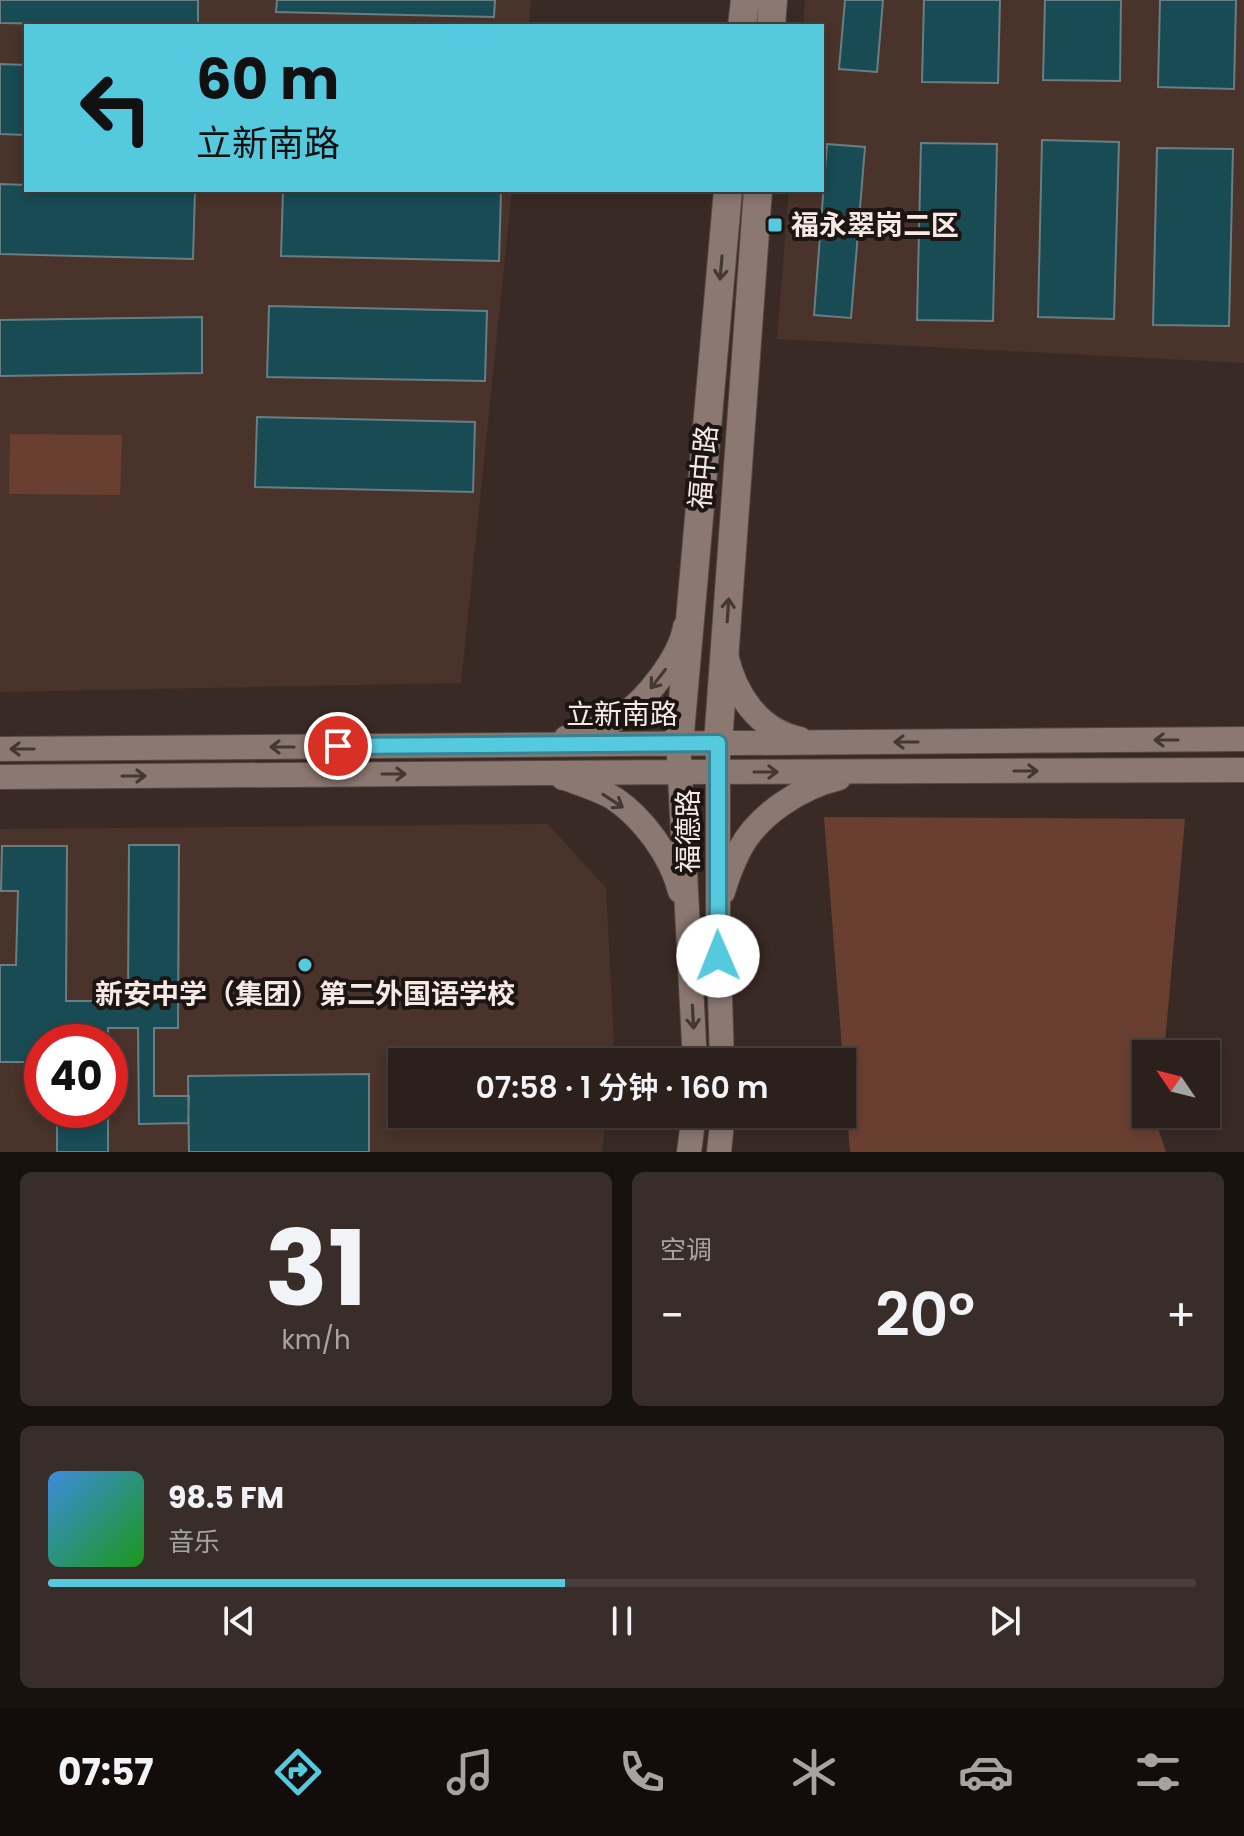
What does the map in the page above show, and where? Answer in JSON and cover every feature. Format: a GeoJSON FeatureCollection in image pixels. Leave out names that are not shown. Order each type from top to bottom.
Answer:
{"type":"FeatureCollection","features":[{"type":"Feature","properties":{"kind":"main road"},"geometry":{"type":"LineString","coordinates":[[742,24],[745,0]]}},
{"type":"Feature","properties":{"kind":"main road"},"geometry":{"type":"LineString","coordinates":[[771,24],[773,0]]}},
{"type":"Feature","properties":{"kind":"main road","name":"福中路"},"geometry":{"type":"LineString","coordinates":[[679,744],[728,192]]}},
{"type":"Feature","properties":{"kind":"main road","name":"福中路"},"geometry":{"type":"LineString","coordinates":[[718,743],[758,192]]}},
{"type":"Feature","properties":{"kind":"street"},"geometry":{"type":"LineString","coordinates":[[522,745],[574,737],[622,716],[659,681],[683,637],[693,582]]}},
{"type":"Feature","properties":{"kind":"street"},"geometry":{"type":"LineString","coordinates":[[725,648],[731,677],[745,702],[764,722],[791,737],[818,743]]}},
{"type":"Feature","properties":{"kind":"street","name":"立新南路"},"geometry":{"type":"LineString","coordinates":[[0,749],[1244,739]]}},
{"type":"Feature","properties":{"kind":"street","name":"福德路"},"geometry":{"type":"LineString","coordinates":[[718,743],[722,1048]]}},
{"type":"Feature","properties":{"kind":"street","name":"福德路"},"geometry":{"type":"LineString","coordinates":[[679,744],[694,1048]]}},
{"type":"Feature","properties":{"kind":"street","name":"立新南路"},"geometry":{"type":"LineString","coordinates":[[0,777],[1244,770]]}},
{"type":"Feature","properties":{"kind":"street"},"geometry":{"type":"LineString","coordinates":[[718,909],[740,849],[761,822],[788,800],[820,783],[865,771]]}},
{"type":"Feature","properties":{"kind":"street"},"geometry":{"type":"LineString","coordinates":[[513,773],[568,779],[614,799],[652,833],[676,877],[689,926]]}},
{"type":"Feature","properties":{"kind":"street"},"geometry":{"type":"LineString","coordinates":[[689,1152],[692,1128]]}},
{"type":"Feature","properties":{"kind":"street"},"geometry":{"type":"LineString","coordinates":[[719,1152],[722,1128]]}},
{"type":"Feature","properties":{"kind":"shaded area"},"geometry":{"type":"Polygon","coordinates":[[[0,0],[531,0],[529,24],[24,24],[24,192],[512,192],[461,683],[0,692],[0,0]]]}},
{"type":"Feature","properties":{"kind":"shaded area"},"geometry":{"type":"Polygon","coordinates":[[[805,0],[1244,0],[1244,363],[777,339],[789,192],[824,192],[824,24],[803,24],[805,0]]]}},
{"type":"Feature","properties":{"kind":"shaded area"},"geometry":{"type":"Polygon","coordinates":[[[10,434],[122,435],[120,495],[9,494],[10,434]]]}},
{"type":"Feature","properties":{"kind":"shaded area"},"geometry":{"type":"Polygon","coordinates":[[[824,817],[1185,819],[1165,1040],[1132,1040],[1132,1128],[1158,1128],[1166,1152],[850,1152],[848,1128],[856,1128],[856,1048],[842,1048],[824,817]]]}},
{"type":"Feature","properties":{"kind":"shaded area","name":"新安中学（集团）第二外国语学校"},"geometry":{"type":"Polygon","coordinates":[[[548,824],[606,888],[613,1048],[388,1048],[388,1128],[605,1128],[602,1152],[0,1152],[0,829],[548,824]]]}},
{"type":"Feature","properties":{"kind":"building"},"geometry":{"type":"Polygon","coordinates":[[[0,0],[198,0],[198,24],[0,23],[0,0]]]}},
{"type":"Feature","properties":{"kind":"building"},"geometry":{"type":"Polygon","coordinates":[[[277,0],[495,0],[494,17],[276,12],[277,0]]]}},
{"type":"Feature","properties":{"kind":"building"},"geometry":{"type":"Polygon","coordinates":[[[845,0],[883,0],[877,72],[839,69],[845,0]]]}},
{"type":"Feature","properties":{"kind":"building"},"geometry":{"type":"Polygon","coordinates":[[[924,0],[1000,0],[998,83],[922,82],[924,0]]]}},
{"type":"Feature","properties":{"kind":"building"},"geometry":{"type":"Polygon","coordinates":[[[1045,0],[1121,0],[1120,81],[1043,80],[1045,0]]]}},
{"type":"Feature","properties":{"kind":"building"},"geometry":{"type":"Polygon","coordinates":[[[1160,0],[1236,0],[1234,89],[1158,87],[1160,0]]]}},
{"type":"Feature","properties":{"kind":"building"},"geometry":{"type":"Polygon","coordinates":[[[0,64],[24,65],[24,135],[0,134],[0,64]]]}},
{"type":"Feature","properties":{"kind":"building"},"geometry":{"type":"Polygon","coordinates":[[[1042,140],[1119,142],[1114,319],[1038,317],[1042,140]]]}},
{"type":"Feature","properties":{"kind":"building"},"geometry":{"type":"Polygon","coordinates":[[[921,143],[997,144],[993,321],[917,320],[921,143]]]}},
{"type":"Feature","properties":{"kind":"building"},"geometry":{"type":"Polygon","coordinates":[[[827,144],[865,147],[851,318],[814,315],[827,144]]]}},
{"type":"Feature","properties":{"kind":"building"},"geometry":{"type":"Polygon","coordinates":[[[1157,148],[1233,149],[1229,326],[1153,325],[1157,148]]]}},
{"type":"Feature","properties":{"kind":"building"},"geometry":{"type":"Polygon","coordinates":[[[0,184],[24,185],[24,192],[195,192],[193,259],[0,254],[0,184]]]}},
{"type":"Feature","properties":{"kind":"building"},"geometry":{"type":"Polygon","coordinates":[[[283,192],[501,192],[499,261],[281,256],[283,192]]]}},
{"type":"Feature","properties":{"kind":"building"},"geometry":{"type":"Polygon","coordinates":[[[269,306],[487,311],[485,381],[267,377],[269,306]]]}},
{"type":"Feature","properties":{"kind":"building"},"geometry":{"type":"Polygon","coordinates":[[[202,317],[202,373],[0,376],[0,320],[202,317]]]}},
{"type":"Feature","properties":{"kind":"building"},"geometry":{"type":"Polygon","coordinates":[[[257,417],[475,422],[473,492],[255,487],[257,417]]]}},
{"type":"Feature","properties":{"kind":"building"},"geometry":{"type":"Polygon","coordinates":[[[129,845],[179,845],[178,1028],[154,1028],[154,1096],[189,1096],[188,1123],[139,1124],[138,1028],[128,1028],[128,1024],[24,1024],[24,1062],[0,1062],[0,965],[16,965],[18,891],[1,891],[2,846],[67,846],[66,1001],[128,1001],[129,845]]]}},
{"type":"Feature","properties":{"kind":"building"},"geometry":{"type":"Polygon","coordinates":[[[369,1074],[369,1152],[189,1152],[188,1076],[369,1074]]]}},
{"type":"Feature","properties":{"kind":"building"},"geometry":{"type":"Polygon","coordinates":[[[57,1128],[108,1128],[108,1152],[57,1152],[57,1128]]]}},
{"type":"Feature","properties":{"kind":"place","name":"福永翠岗二区"},"geometry":{"type":"Point","coordinates":[775,225]}},
{"type":"Feature","properties":{"kind":"place","name":"新安中学（集团）第二外国语学校"},"geometry":{"type":"Point","coordinates":[305,965]}},
{"type":"Feature","properties":{"kind":"route"},"geometry":{"type":"LineString","coordinates":[[338,746],[718,743],[718,956]]}}]}
